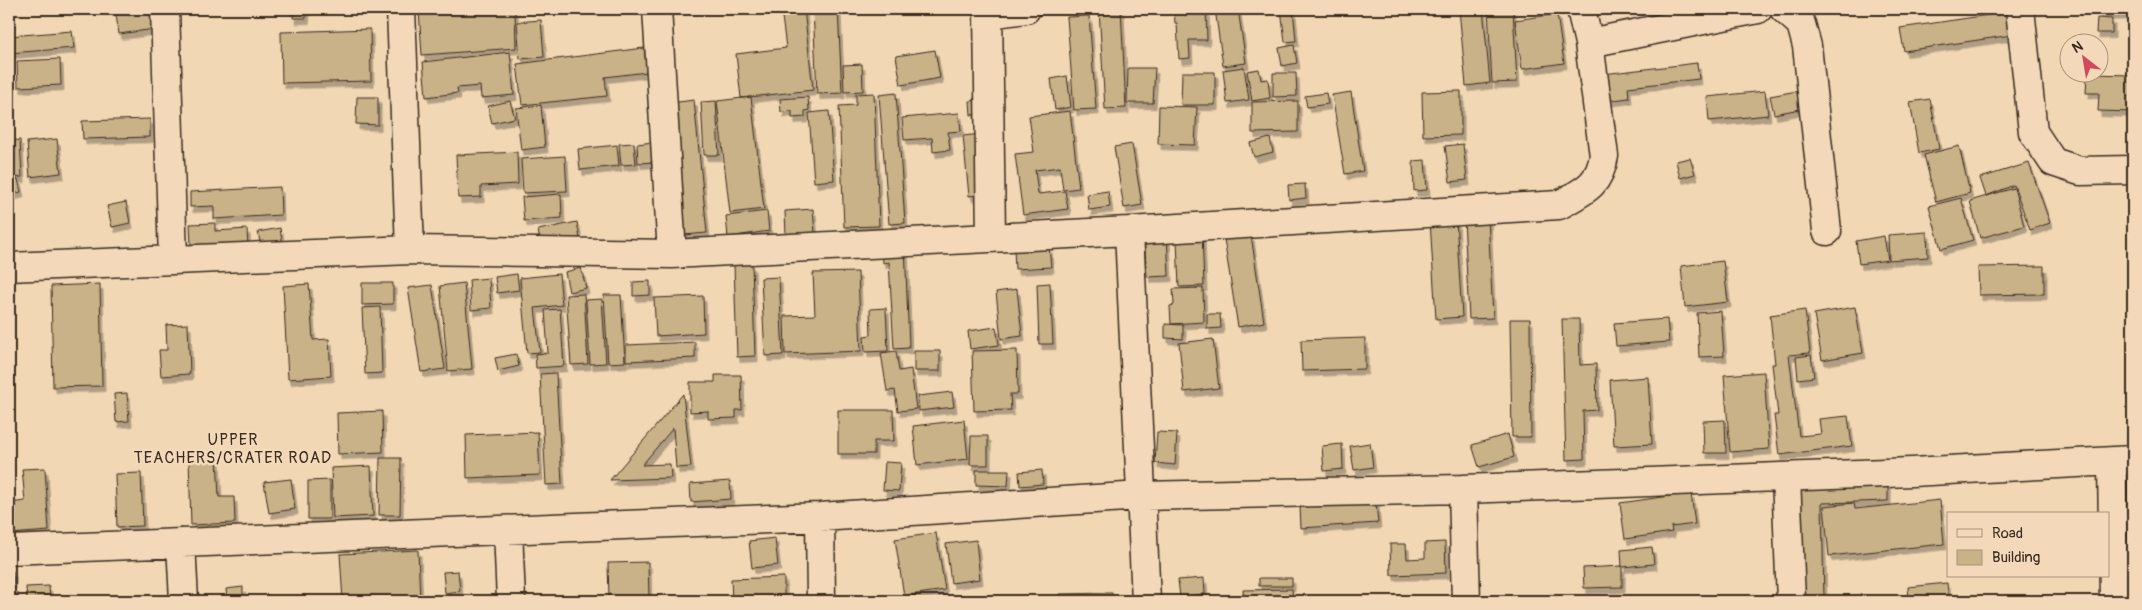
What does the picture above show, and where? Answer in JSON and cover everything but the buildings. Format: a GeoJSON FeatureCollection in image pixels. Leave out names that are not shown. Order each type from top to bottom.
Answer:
{"type":"FeatureCollection","features":[{"type":"Feature","properties":{"kind":"street"},"geometry":{"type":"LineString","coordinates":[[165,9],[173,258]]}},
{"type":"Feature","properties":{"kind":"street"},"geometry":{"type":"LineString","coordinates":[[401,9],[410,250]]}},
{"type":"Feature","properties":{"kind":"street"},"geometry":{"type":"LineString","coordinates":[[657,9],[672,254]]}},
{"type":"Feature","properties":{"kind":"street"},"geometry":{"type":"LineString","coordinates":[[992,237],[988,12],[1026,9]]}},
{"type":"Feature","properties":{"kind":"street"},"geometry":{"type":"LineString","coordinates":[[9,267],[173,258],[410,250],[672,254],[1129,231],[1559,204],[1584,191],[1601,174],[1604,156],[1589,43],[1581,9]]}},
{"type":"Feature","properties":{"kind":"street"},"geometry":{"type":"LineString","coordinates":[[1589,43],[1758,9]]}},
{"type":"Feature","properties":{"kind":"street"},"geometry":{"type":"LineString","coordinates":[[1784,9],[1801,24],[1807,46],[1827,231]]}},
{"type":"Feature","properties":{"kind":"street"},"geometry":{"type":"LineString","coordinates":[[2020,9],[2033,132],[2053,162],[2080,171],[2133,170]]}},
{"type":"Feature","properties":{"kind":"street"},"geometry":{"type":"LineString","coordinates":[[1129,231],[1146,601]]}},
{"type":"Feature","properties":{"kind":"street"},"geometry":{"type":"LineString","coordinates":[[9,550],[820,517],[1141,496],[1463,489],[1786,477],[2123,461],[2114,601]]}},
{"type":"Feature","properties":{"kind":"street"},"geometry":{"type":"LineString","coordinates":[[1786,477],[1791,601]]}},
{"type":"Feature","properties":{"kind":"street"},"geometry":{"type":"LineString","coordinates":[[1463,489],[1466,601]]}},
{"type":"Feature","properties":{"kind":"street"},"geometry":{"type":"LineString","coordinates":[[820,517],[821,601]]}},
{"type":"Feature","properties":{"kind":"street"},"geometry":{"type":"LineString","coordinates":[[508,530],[511,601]]}},
{"type":"Feature","properties":{"kind":"street"},"geometry":{"type":"LineString","coordinates":[[181,543],[184,601]]}},
{"type":"Feature","properties":{"kind":"district","name":"UPPER TEACHERS/CRATER ROAD"},"geometry":{"type":"Point","coordinates":[233,449]}}]}
